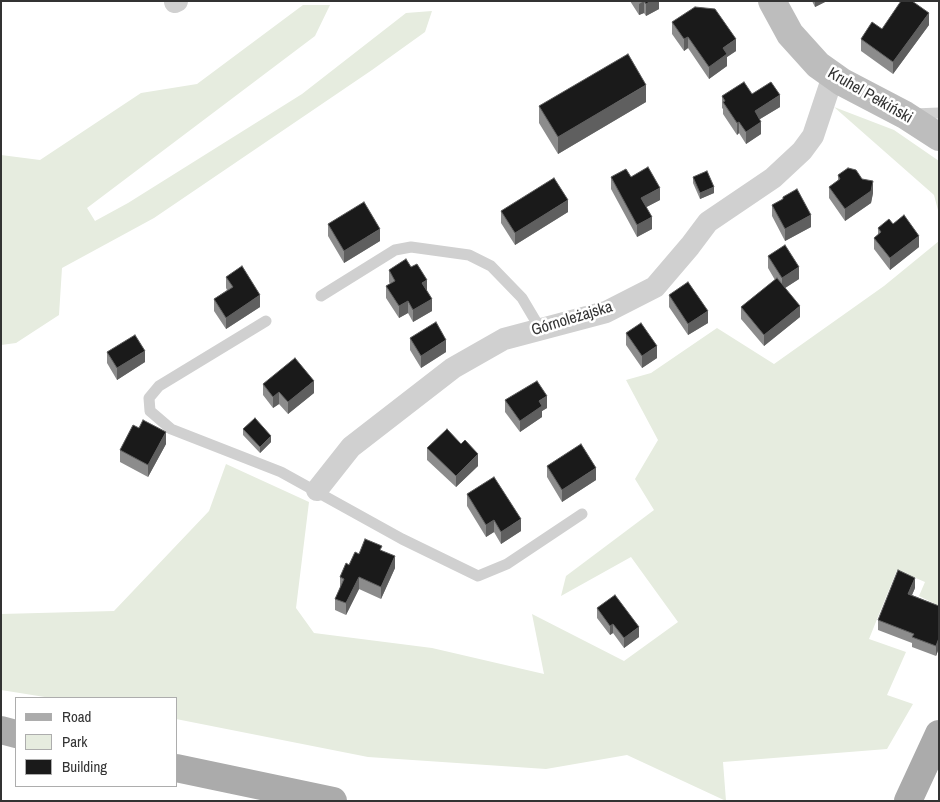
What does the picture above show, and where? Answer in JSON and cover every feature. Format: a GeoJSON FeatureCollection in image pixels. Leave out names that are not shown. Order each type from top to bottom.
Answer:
{"type":"FeatureCollection","features":[{"type":"Feature","properties":{"kind":"main road"},"geometry":{"type":"LineString","coordinates":[[1,730],[15,734]]}},
{"type":"Feature","properties":{"kind":"main road"},"geometry":{"type":"LineString","coordinates":[[908,801],[939,734]]}},
{"type":"Feature","properties":{"kind":"main road"},"geometry":{"type":"LineString","coordinates":[[178,768],[333,801]]}},
{"type":"Feature","properties":{"kind":"street","name":"Kruhel Pełkiński"},"geometry":{"type":"LineString","coordinates":[[772,1],[779,18],[797,43],[832,76],[905,115],[939,137]]}},
{"type":"Feature","properties":{"kind":"street","name":"Górnoleżajska"},"geometry":{"type":"LineString","coordinates":[[317,490],[351,446],[453,368],[504,339],[606,312],[655,287],[708,222],[773,178],[802,151],[813,136],[832,76]]}},
{"type":"Feature","properties":{"kind":"lane"},"geometry":{"type":"LineString","coordinates":[[905,115],[939,113]]}},
{"type":"Feature","properties":{"kind":"lane"},"geometry":{"type":"LineString","coordinates":[[321,296],[395,250],[411,247],[469,255],[491,266],[522,298],[541,330]]}},
{"type":"Feature","properties":{"kind":"lane"},"geometry":{"type":"LineString","coordinates":[[266,321],[159,386],[149,398],[150,411],[171,430],[281,472],[317,490],[402,539],[478,576],[507,564],[582,514]]}},
{"type":"Feature","properties":{"kind":"green space"},"geometry":{"type":"Polygon","coordinates":[[[303,5],[330,5],[315,36],[87,208],[95,221],[128,203],[302,94],[406,13],[432,11],[425,32],[372,70],[154,218],[62,268],[59,315],[16,343],[1,345],[1,155],[40,160],[141,93],[197,84],[303,5]]]}},
{"type":"Feature","properties":{"kind":"green space"},"geometry":{"type":"Polygon","coordinates":[[[834,107],[894,130],[939,161],[939,214],[934,195],[834,107]]]}},
{"type":"Feature","properties":{"kind":"green space"},"geometry":{"type":"Polygon","coordinates":[[[939,241],[939,606],[919,596],[925,582],[897,570],[869,639],[906,652],[887,695],[913,704],[887,749],[723,762],[726,801],[627,755],[546,769],[368,757],[178,719],[178,697],[45,697],[1,690],[1,614],[114,611],[209,511],[226,464],[309,502],[296,608],[314,633],[432,648],[544,674],[532,614],[624,661],[678,622],[631,557],[561,596],[566,576],[654,510],[635,479],[658,440],[626,380],[651,373],[717,328],[774,364],[884,286],[939,241]]]}},
{"type":"Feature","properties":{"kind":"building"},"geometry":{"type":"Polygon","coordinates":[[[901,1],[912,1],[929,13],[893,62],[861,39],[872,22],[882,29],[901,1]]]}},
{"type":"Feature","properties":{"kind":"building"},"geometry":{"type":"Polygon","coordinates":[[[695,7],[715,9],[736,39],[723,48],[727,54],[709,67],[688,37],[684,39],[672,22],[695,7]]]}},
{"type":"Feature","properties":{"kind":"building"},"geometry":{"type":"Polygon","coordinates":[[[628,54],[646,85],[558,137],[539,106],[628,54]]]}},
{"type":"Feature","properties":{"kind":"building"},"geometry":{"type":"Polygon","coordinates":[[[744,82],[752,94],[771,82],[780,95],[755,111],[761,122],[746,132],[739,122],[737,123],[723,102],[725,101],[722,96],[744,82]]]}},
{"type":"Feature","properties":{"kind":"building"},"geometry":{"type":"Polygon","coordinates":[[[648,167],[660,188],[641,198],[652,217],[637,225],[611,177],[626,169],[631,177],[648,167]]]}},
{"type":"Feature","properties":{"kind":"building"},"geometry":{"type":"Polygon","coordinates":[[[848,168],[856,170],[862,179],[873,181],[871,191],[845,209],[829,187],[840,179],[838,175],[848,168]]]}},
{"type":"Feature","properties":{"kind":"building"},"geometry":{"type":"Polygon","coordinates":[[[707,171],[714,187],[700,193],[693,177],[707,171]]]}},
{"type":"Feature","properties":{"kind":"building"},"geometry":{"type":"Polygon","coordinates":[[[554,178],[568,200],[515,233],[501,211],[554,178]]]}},
{"type":"Feature","properties":{"kind":"building"},"geometry":{"type":"Polygon","coordinates":[[[797,189],[811,215],[785,229],[772,205],[797,189]]]}},
{"type":"Feature","properties":{"kind":"building"},"geometry":{"type":"Polygon","coordinates":[[[364,202],[380,229],[344,251],[328,224],[364,202]]]}},
{"type":"Feature","properties":{"kind":"building"},"geometry":{"type":"Polygon","coordinates":[[[904,215],[919,236],[890,258],[874,238],[881,232],[878,228],[889,219],[893,224],[904,215]]]}},
{"type":"Feature","properties":{"kind":"building"},"geometry":{"type":"Polygon","coordinates":[[[785,245],[799,267],[782,278],[768,256],[785,245]]]}},
{"type":"Feature","properties":{"kind":"building"},"geometry":{"type":"Polygon","coordinates":[[[406,259],[411,267],[417,264],[427,280],[422,283],[432,299],[413,310],[408,301],[399,306],[386,286],[395,281],[389,270],[406,259]]]}},
{"type":"Feature","properties":{"kind":"building"},"geometry":{"type":"Polygon","coordinates":[[[242,266],[260,295],[226,318],[214,299],[233,287],[226,277],[242,266]]]}},
{"type":"Feature","properties":{"kind":"building"},"geometry":{"type":"Polygon","coordinates":[[[777,278],[800,306],[764,335],[741,307],[777,278]]]}},
{"type":"Feature","properties":{"kind":"building"},"geometry":{"type":"Polygon","coordinates":[[[688,282],[708,311],[688,324],[669,295],[688,282]]]}},
{"type":"Feature","properties":{"kind":"building"},"geometry":{"type":"Polygon","coordinates":[[[436,322],[446,340],[421,356],[410,338],[436,322]]]}},
{"type":"Feature","properties":{"kind":"building"},"geometry":{"type":"Polygon","coordinates":[[[641,323],[657,346],[642,356],[626,333],[641,323]]]}},
{"type":"Feature","properties":{"kind":"building"},"geometry":{"type":"Polygon","coordinates":[[[135,335],[145,351],[117,368],[107,352],[135,335]]]}},
{"type":"Feature","properties":{"kind":"building"},"geometry":{"type":"Polygon","coordinates":[[[295,358],[314,381],[288,402],[279,392],[273,397],[263,384],[295,358]]]}},
{"type":"Feature","properties":{"kind":"building"},"geometry":{"type":"Polygon","coordinates":[[[537,381],[547,396],[539,401],[542,406],[520,421],[505,400],[537,381]]]}},
{"type":"Feature","properties":{"kind":"building"},"geometry":{"type":"Polygon","coordinates":[[[255,418],[271,436],[260,447],[243,429],[255,418]]]}},
{"type":"Feature","properties":{"kind":"building"},"geometry":{"type":"Polygon","coordinates":[[[143,420],[166,432],[148,465],[120,450],[133,425],[139,428],[143,420]]]}},
{"type":"Feature","properties":{"kind":"building"},"geometry":{"type":"Polygon","coordinates":[[[447,429],[461,444],[465,440],[478,454],[456,476],[427,448],[447,429]]]}},
{"type":"Feature","properties":{"kind":"building"},"geometry":{"type":"Polygon","coordinates":[[[581,444],[596,468],[562,490],[547,466],[581,444]]]}},
{"type":"Feature","properties":{"kind":"building"},"geometry":{"type":"Polygon","coordinates":[[[494,477],[521,519],[501,532],[494,520],[486,525],[467,494],[494,477]]]}},
{"type":"Feature","properties":{"kind":"building"},"geometry":{"type":"Polygon","coordinates":[[[365,539],[382,546],[380,550],[395,556],[381,587],[359,577],[346,603],[335,599],[344,579],[340,577],[346,563],[349,565],[355,552],[359,554],[365,539]]]}},
{"type":"Feature","properties":{"kind":"building"},"geometry":{"type":"Polygon","coordinates":[[[898,570],[915,578],[908,594],[939,606],[939,638],[936,646],[912,637],[914,634],[878,620],[898,570]]]}},
{"type":"Feature","properties":{"kind":"building"},"geometry":{"type":"Polygon","coordinates":[[[615,595],[639,627],[624,638],[613,624],[610,626],[597,608],[615,595]]]}}]}
